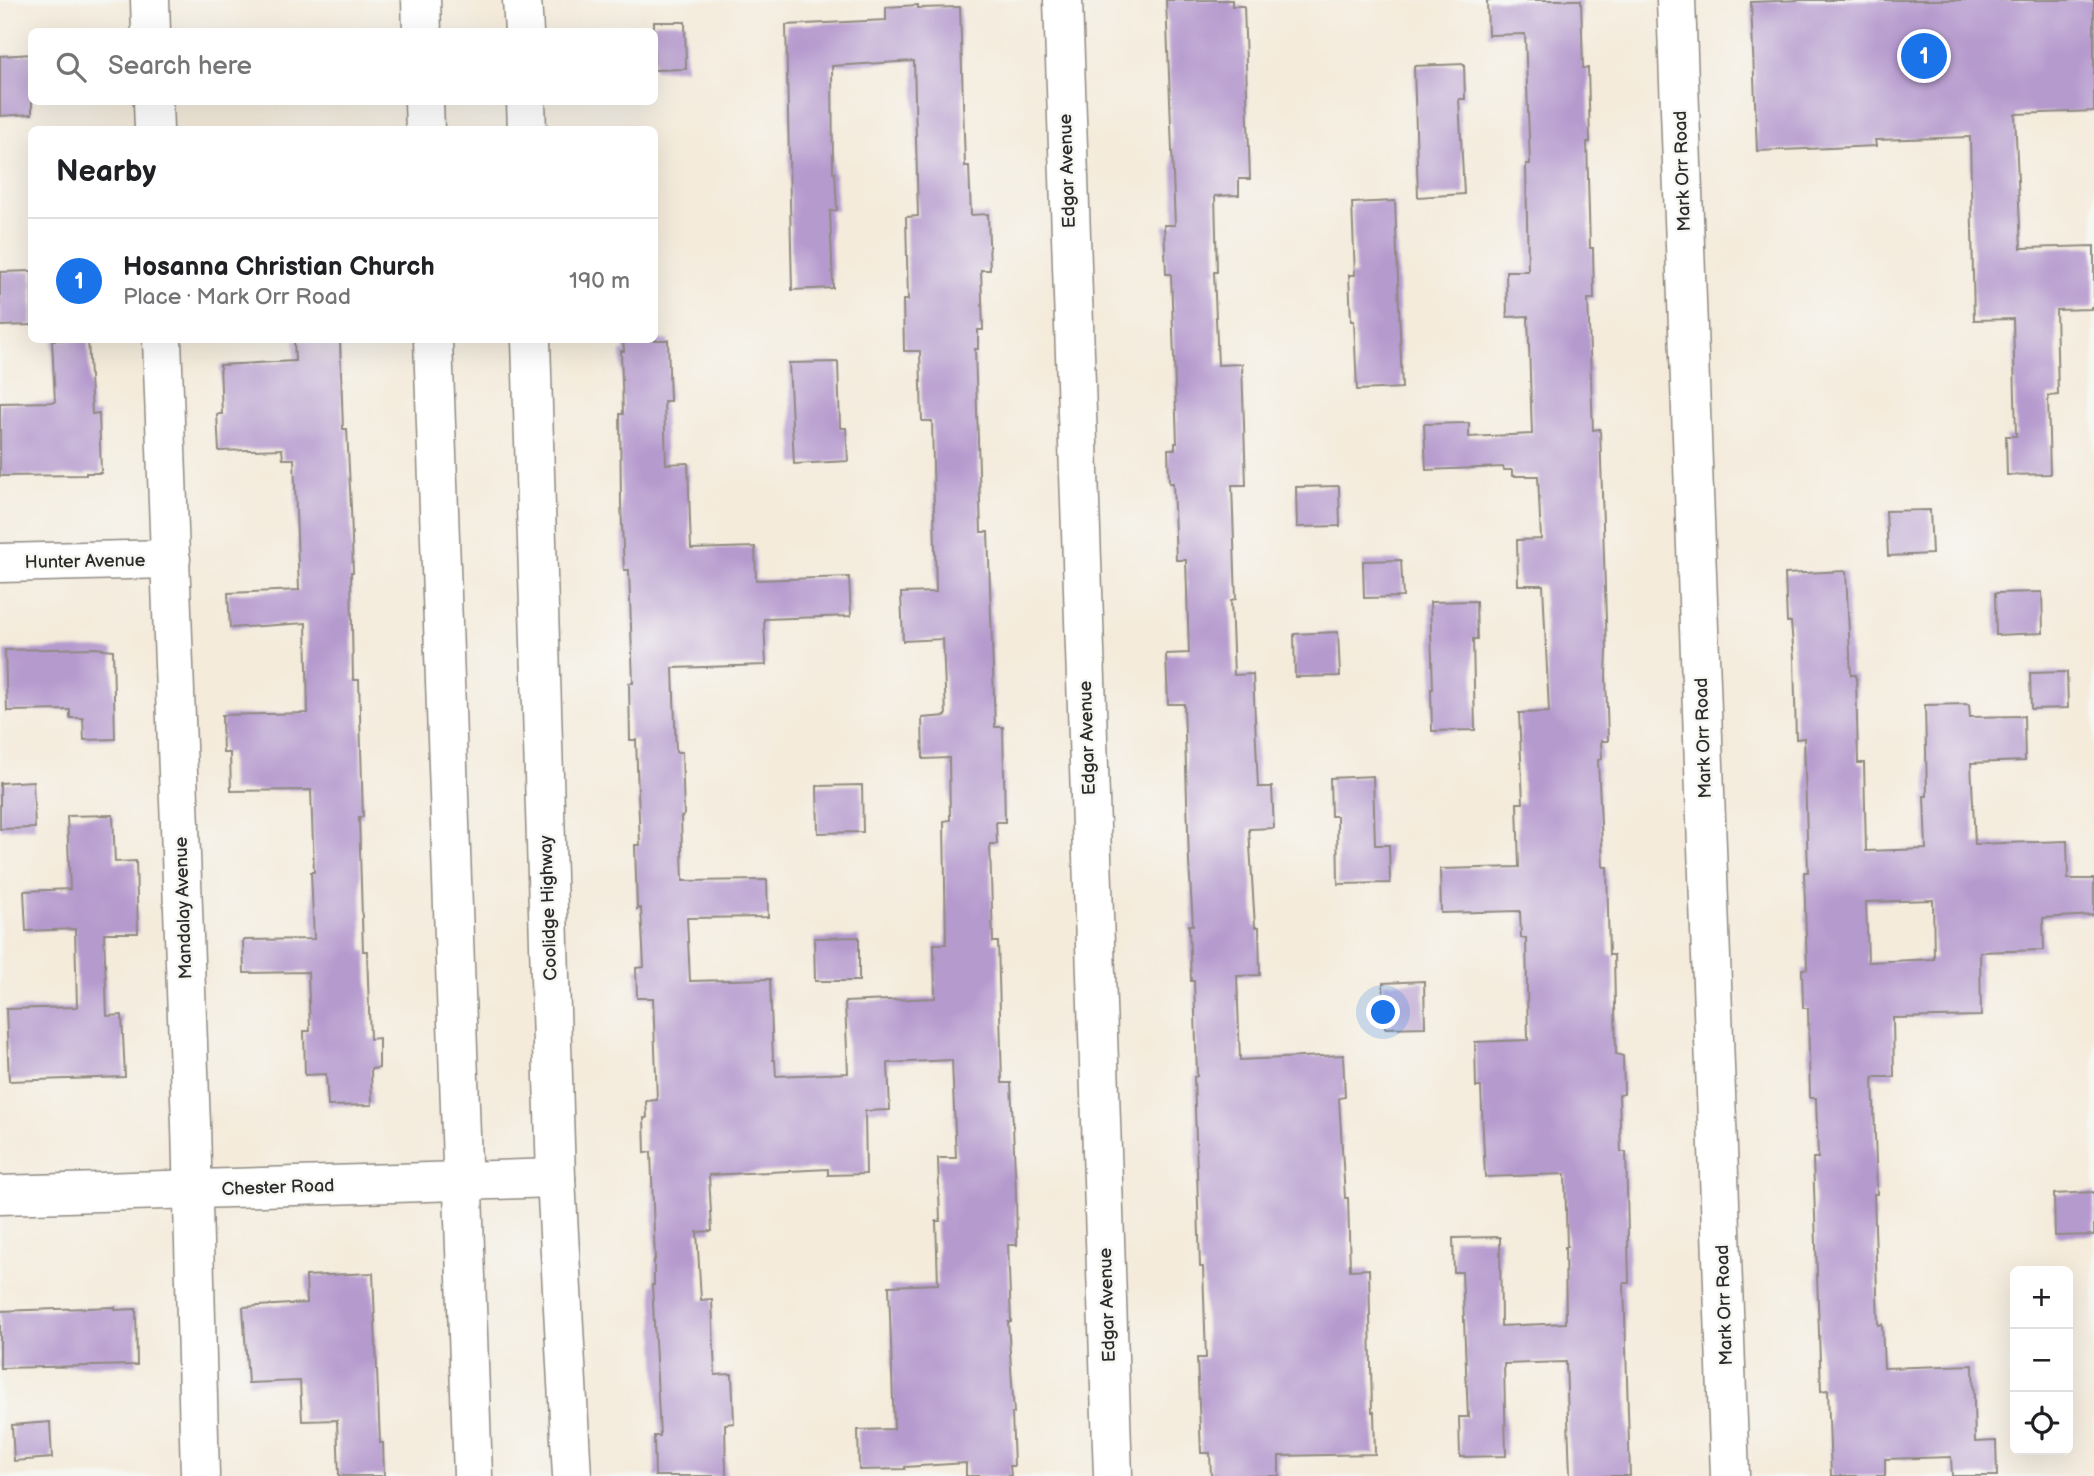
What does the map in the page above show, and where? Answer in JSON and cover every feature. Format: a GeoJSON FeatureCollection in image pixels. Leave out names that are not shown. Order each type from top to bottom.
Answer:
{"type":"FeatureCollection","features":[{"type":"Feature","properties":{"kind":"street"},"geometry":{"type":"LineString","coordinates":[[150,0],[151,28]]}},
{"type":"Feature","properties":{"kind":"street"},"geometry":{"type":"LineString","coordinates":[[421,0],[422,28]]}},
{"type":"Feature","properties":{"kind":"street"},"geometry":{"type":"LineString","coordinates":[[522,0],[524,28]]}},
{"type":"Feature","properties":{"kind":"street","name":"Edgar Avenue"},"geometry":{"type":"LineString","coordinates":[[1063,0],[1066,152],[1113,1476]]}},
{"type":"Feature","properties":{"kind":"street","name":"Mark Orr Road"},"geometry":{"type":"LineString","coordinates":[[1676,0],[1730,1476]]}},
{"type":"Feature","properties":{"kind":"street"},"geometry":{"type":"LineString","coordinates":[[153,105],[154,126]]}},
{"type":"Feature","properties":{"kind":"street"},"geometry":{"type":"LineString","coordinates":[[424,105],[425,126]]}},
{"type":"Feature","properties":{"kind":"street","name":"Mandalay Avenue"},"geometry":{"type":"LineString","coordinates":[[162,343],[200,1476]]}},
{"type":"Feature","properties":{"kind":"street"},"geometry":{"type":"LineString","coordinates":[[433,343],[473,1476]]}},
{"type":"Feature","properties":{"kind":"street","name":"Coolidge Highway"},"geometry":{"type":"LineString","coordinates":[[531,343],[556,1178],[572,1476]]}},
{"type":"Feature","properties":{"kind":"street","name":"Hunter Avenue"},"geometry":{"type":"LineString","coordinates":[[0,563],[171,559]]}},
{"type":"Feature","properties":{"kind":"street","name":"Chester Road"},"geometry":{"type":"LineString","coordinates":[[0,1195],[556,1178]]}},
{"type":"Feature","properties":{"kind":"building"},"geometry":{"type":"Polygon","coordinates":[[[1166,0],[1232,0],[1232,6],[1244,6],[1250,179],[1239,179],[1239,195],[1215,196],[1217,272],[1214,272],[1218,365],[1242,364],[1246,485],[1232,485],[1236,599],[1231,600],[1234,675],[1253,674],[1258,787],[1272,787],[1274,828],[1249,829],[1255,927],[1259,927],[1260,975],[1237,976],[1240,1060],[1343,1055],[1345,1097],[1339,1098],[1345,1198],[1348,1198],[1350,1270],[1369,1269],[1375,1454],[1279,1456],[1279,1476],[1211,1476],[1210,1453],[1201,1453],[1197,1358],[1206,1358],[1203,1267],[1200,1267],[1194,981],[1191,981],[1189,925],[1193,925],[1184,704],[1168,704],[1166,654],[1189,653],[1186,560],[1176,560],[1173,483],[1169,483],[1168,449],[1175,449],[1177,443],[1171,274],[1166,274],[1164,225],[1175,225],[1166,0]]]}},
{"type":"Feature","properties":{"kind":"building"},"geometry":{"type":"Polygon","coordinates":[[[1487,0],[1581,0],[1583,68],[1588,68],[1590,142],[1587,142],[1594,299],[1588,299],[1593,430],[1600,429],[1607,652],[1608,741],[1601,741],[1602,759],[1598,760],[1603,867],[1607,867],[1609,955],[1614,955],[1616,1054],[1623,1056],[1624,1094],[1619,1095],[1621,1152],[1626,1152],[1629,1283],[1624,1283],[1630,1476],[1570,1476],[1566,1362],[1504,1364],[1506,1456],[1460,1457],[1459,1417],[1468,1417],[1462,1272],[1454,1272],[1453,1238],[1500,1237],[1501,1326],[1566,1323],[1565,1174],[1485,1177],[1481,1087],[1476,1087],[1475,1042],[1528,1040],[1526,938],[1521,938],[1520,911],[1441,913],[1440,869],[1519,867],[1517,803],[1523,803],[1519,713],[1549,712],[1543,585],[1518,585],[1517,540],[1541,539],[1538,476],[1512,476],[1512,470],[1504,470],[1503,467],[1426,470],[1424,424],[1469,423],[1469,437],[1532,434],[1528,316],[1507,317],[1506,271],[1528,271],[1526,164],[1530,164],[1525,34],[1488,35],[1487,0]]]}},
{"type":"Feature","properties":{"kind":"building"},"geometry":{"type":"Polygon","coordinates":[[[2094,0],[2094,111],[2015,114],[2021,248],[2094,246],[2094,307],[2056,310],[2058,395],[2048,396],[2050,474],[2007,475],[2006,436],[2016,436],[2013,319],[1974,320],[1970,137],[1875,140],[1876,146],[1757,151],[1751,2],[2094,0]]]}},
{"type":"Feature","properties":{"kind":"building"},"geometry":{"type":"Polygon","coordinates":[[[886,7],[960,7],[965,166],[969,166],[971,215],[988,214],[990,270],[981,270],[983,330],[978,330],[978,349],[975,349],[981,532],[988,532],[995,727],[1003,727],[1005,822],[996,822],[997,844],[990,844],[993,942],[998,942],[1002,1083],[1011,1083],[1016,1194],[1017,1245],[1008,1245],[1014,1466],[1010,1466],[1011,1476],[966,1476],[966,1463],[859,1470],[858,1430],[894,1429],[889,1286],[938,1284],[938,1158],[956,1158],[952,1060],[888,1063],[890,1110],[865,1111],[866,1174],[828,1175],[828,1169],[709,1175],[712,1231],[697,1232],[701,1300],[712,1299],[715,1375],[732,1374],[734,1423],[725,1424],[726,1476],[655,1476],[654,1436],[660,1436],[652,1285],[655,1260],[651,1152],[645,1153],[644,1118],[647,1118],[646,1101],[657,1100],[653,998],[637,998],[636,968],[644,967],[641,908],[637,909],[635,845],[640,845],[636,740],[630,740],[629,683],[633,683],[629,570],[624,570],[621,504],[621,351],[624,351],[623,343],[658,343],[658,340],[668,340],[670,401],[664,401],[666,464],[688,463],[691,549],[755,547],[756,580],[849,577],[851,616],[764,619],[766,665],[673,668],[676,752],[682,752],[683,881],[767,880],[768,917],[687,918],[690,981],[770,979],[776,1076],[848,1073],[845,1002],[935,998],[934,944],[946,944],[944,821],[950,820],[949,758],[923,759],[922,718],[946,716],[943,639],[903,641],[901,593],[936,592],[932,421],[922,421],[920,351],[904,351],[903,300],[908,300],[906,217],[918,216],[914,61],[832,66],[833,173],[837,210],[830,211],[833,288],[792,290],[786,25],[886,20],[886,7]]]}},
{"type":"Feature","properties":{"kind":"building"},"geometry":{"type":"Polygon","coordinates":[[[654,22],[685,22],[686,69],[658,70],[658,28],[654,28],[654,22]]]}},
{"type":"Feature","properties":{"kind":"building"},"geometry":{"type":"Polygon","coordinates":[[[28,54],[28,105],[32,105],[32,114],[0,116],[0,56],[28,54]]]}},
{"type":"Feature","properties":{"kind":"building"},"geometry":{"type":"Polygon","coordinates":[[[1464,64],[1465,99],[1459,99],[1464,194],[1418,197],[1414,66],[1464,64]]]}},
{"type":"Feature","properties":{"kind":"building"},"geometry":{"type":"Polygon","coordinates":[[[1395,201],[1402,388],[1357,390],[1349,275],[1355,275],[1352,203],[1395,201]]]}},
{"type":"Feature","properties":{"kind":"building"},"geometry":{"type":"Polygon","coordinates":[[[28,271],[28,325],[0,326],[0,272],[28,271]]]}},
{"type":"Feature","properties":{"kind":"building"},"geometry":{"type":"Polygon","coordinates":[[[52,343],[88,343],[92,414],[99,413],[101,473],[0,476],[0,403],[55,402],[52,343]]]}},
{"type":"Feature","properties":{"kind":"building"},"geometry":{"type":"Polygon","coordinates":[[[294,343],[340,343],[343,429],[347,429],[351,508],[353,680],[359,680],[363,951],[367,951],[370,1039],[379,1038],[379,1068],[371,1069],[372,1105],[328,1106],[326,1074],[305,1075],[304,1031],[310,1031],[308,972],[244,973],[243,940],[314,939],[311,790],[231,791],[230,753],[223,753],[222,715],[308,713],[306,623],[230,628],[228,593],[299,590],[294,459],[283,459],[282,449],[219,451],[217,414],[222,414],[220,365],[295,361],[294,343]]]}},
{"type":"Feature","properties":{"kind":"building"},"geometry":{"type":"Polygon","coordinates":[[[838,362],[840,428],[846,428],[848,461],[794,464],[789,363],[838,362]]]}},
{"type":"Feature","properties":{"kind":"building"},"geometry":{"type":"Polygon","coordinates":[[[1339,486],[1340,526],[1297,527],[1296,487],[1339,486]]]}},
{"type":"Feature","properties":{"kind":"building"},"geometry":{"type":"Polygon","coordinates":[[[1930,510],[1932,554],[1888,556],[1886,511],[1930,510]]]}},
{"type":"Feature","properties":{"kind":"building"},"geometry":{"type":"Polygon","coordinates":[[[1401,560],[1403,597],[1364,598],[1363,561],[1401,560]]]}},
{"type":"Feature","properties":{"kind":"building"},"geometry":{"type":"Polygon","coordinates":[[[1846,571],[1851,675],[1856,675],[1858,763],[1864,763],[1866,851],[1926,849],[1925,705],[1969,704],[1970,717],[2024,716],[2025,761],[1971,763],[1975,844],[2067,841],[2068,879],[2094,879],[2094,915],[2043,918],[2044,950],[1980,952],[1981,1016],[1893,1018],[1894,1077],[1873,1077],[1878,1325],[1882,1324],[1884,1368],[1973,1365],[1975,1442],[1996,1441],[1997,1476],[1952,1476],[1951,1457],[1885,1459],[1885,1476],[1831,1476],[1828,1390],[1821,1391],[1813,1158],[1818,1158],[1816,1098],[1810,1098],[1808,1008],[1803,1008],[1802,969],[1807,969],[1804,872],[1808,872],[1804,738],[1796,739],[1794,658],[1791,622],[1787,622],[1785,574],[1846,571]],[[1933,900],[1866,902],[1868,962],[1934,959],[1933,900]]]}},
{"type":"Feature","properties":{"kind":"building"},"geometry":{"type":"Polygon","coordinates":[[[2042,592],[2043,633],[1996,635],[1995,593],[2042,592]]]}},
{"type":"Feature","properties":{"kind":"building"},"geometry":{"type":"Polygon","coordinates":[[[1476,601],[1477,639],[1473,639],[1475,730],[1432,731],[1430,602],[1476,601]]]}},
{"type":"Feature","properties":{"kind":"building"},"geometry":{"type":"Polygon","coordinates":[[[1338,632],[1340,676],[1295,677],[1294,634],[1338,632]]]}},
{"type":"Feature","properties":{"kind":"building"},"geometry":{"type":"Polygon","coordinates":[[[5,650],[113,650],[115,739],[84,740],[83,718],[70,718],[70,710],[7,711],[5,650]]]}},
{"type":"Feature","properties":{"kind":"building"},"geometry":{"type":"Polygon","coordinates":[[[2067,672],[2068,708],[2031,709],[2030,673],[2067,672]]]}},
{"type":"Feature","properties":{"kind":"building"},"geometry":{"type":"Polygon","coordinates":[[[1373,776],[1375,845],[1389,845],[1390,883],[1338,884],[1337,816],[1331,816],[1330,778],[1373,776]]]}},
{"type":"Feature","properties":{"kind":"building"},"geometry":{"type":"Polygon","coordinates":[[[33,781],[35,828],[0,829],[0,783],[33,781]]]}},
{"type":"Feature","properties":{"kind":"building"},"geometry":{"type":"Polygon","coordinates":[[[862,785],[863,832],[818,833],[817,786],[862,785]]]}},
{"type":"Feature","properties":{"kind":"building"},"geometry":{"type":"Polygon","coordinates":[[[113,815],[115,862],[136,861],[138,933],[104,933],[107,1016],[122,1015],[125,1077],[9,1081],[6,1009],[77,1007],[75,929],[26,931],[24,891],[70,889],[67,816],[113,815]]]}},
{"type":"Feature","properties":{"kind":"building"},"geometry":{"type":"Polygon","coordinates":[[[859,937],[859,981],[815,981],[814,938],[859,937]]]}},
{"type":"Feature","properties":{"kind":"building"},"geometry":{"type":"Polygon","coordinates":[[[1424,981],[1425,1027],[1385,1028],[1383,983],[1424,981]]]}},
{"type":"Feature","properties":{"kind":"building"},"geometry":{"type":"Polygon","coordinates":[[[2094,1192],[2094,1235],[2055,1236],[2054,1194],[2094,1192]]]}},
{"type":"Feature","properties":{"kind":"building"},"geometry":{"type":"Polygon","coordinates":[[[373,1273],[380,1443],[383,1443],[384,1476],[339,1476],[337,1420],[302,1421],[300,1381],[248,1383],[243,1307],[307,1303],[306,1276],[373,1273]]]}},
{"type":"Feature","properties":{"kind":"building"},"geometry":{"type":"Polygon","coordinates":[[[115,1307],[115,1310],[136,1309],[137,1365],[0,1368],[0,1311],[115,1307]]]}},
{"type":"Feature","properties":{"kind":"building"},"geometry":{"type":"Polygon","coordinates":[[[50,1422],[52,1458],[14,1461],[12,1425],[50,1422]]]}},
{"type":"Feature","properties":{"kind":"place","name":"Hosanna Christian Church"},"geometry":{"type":"Point","coordinates":[1924,56]}}]}
